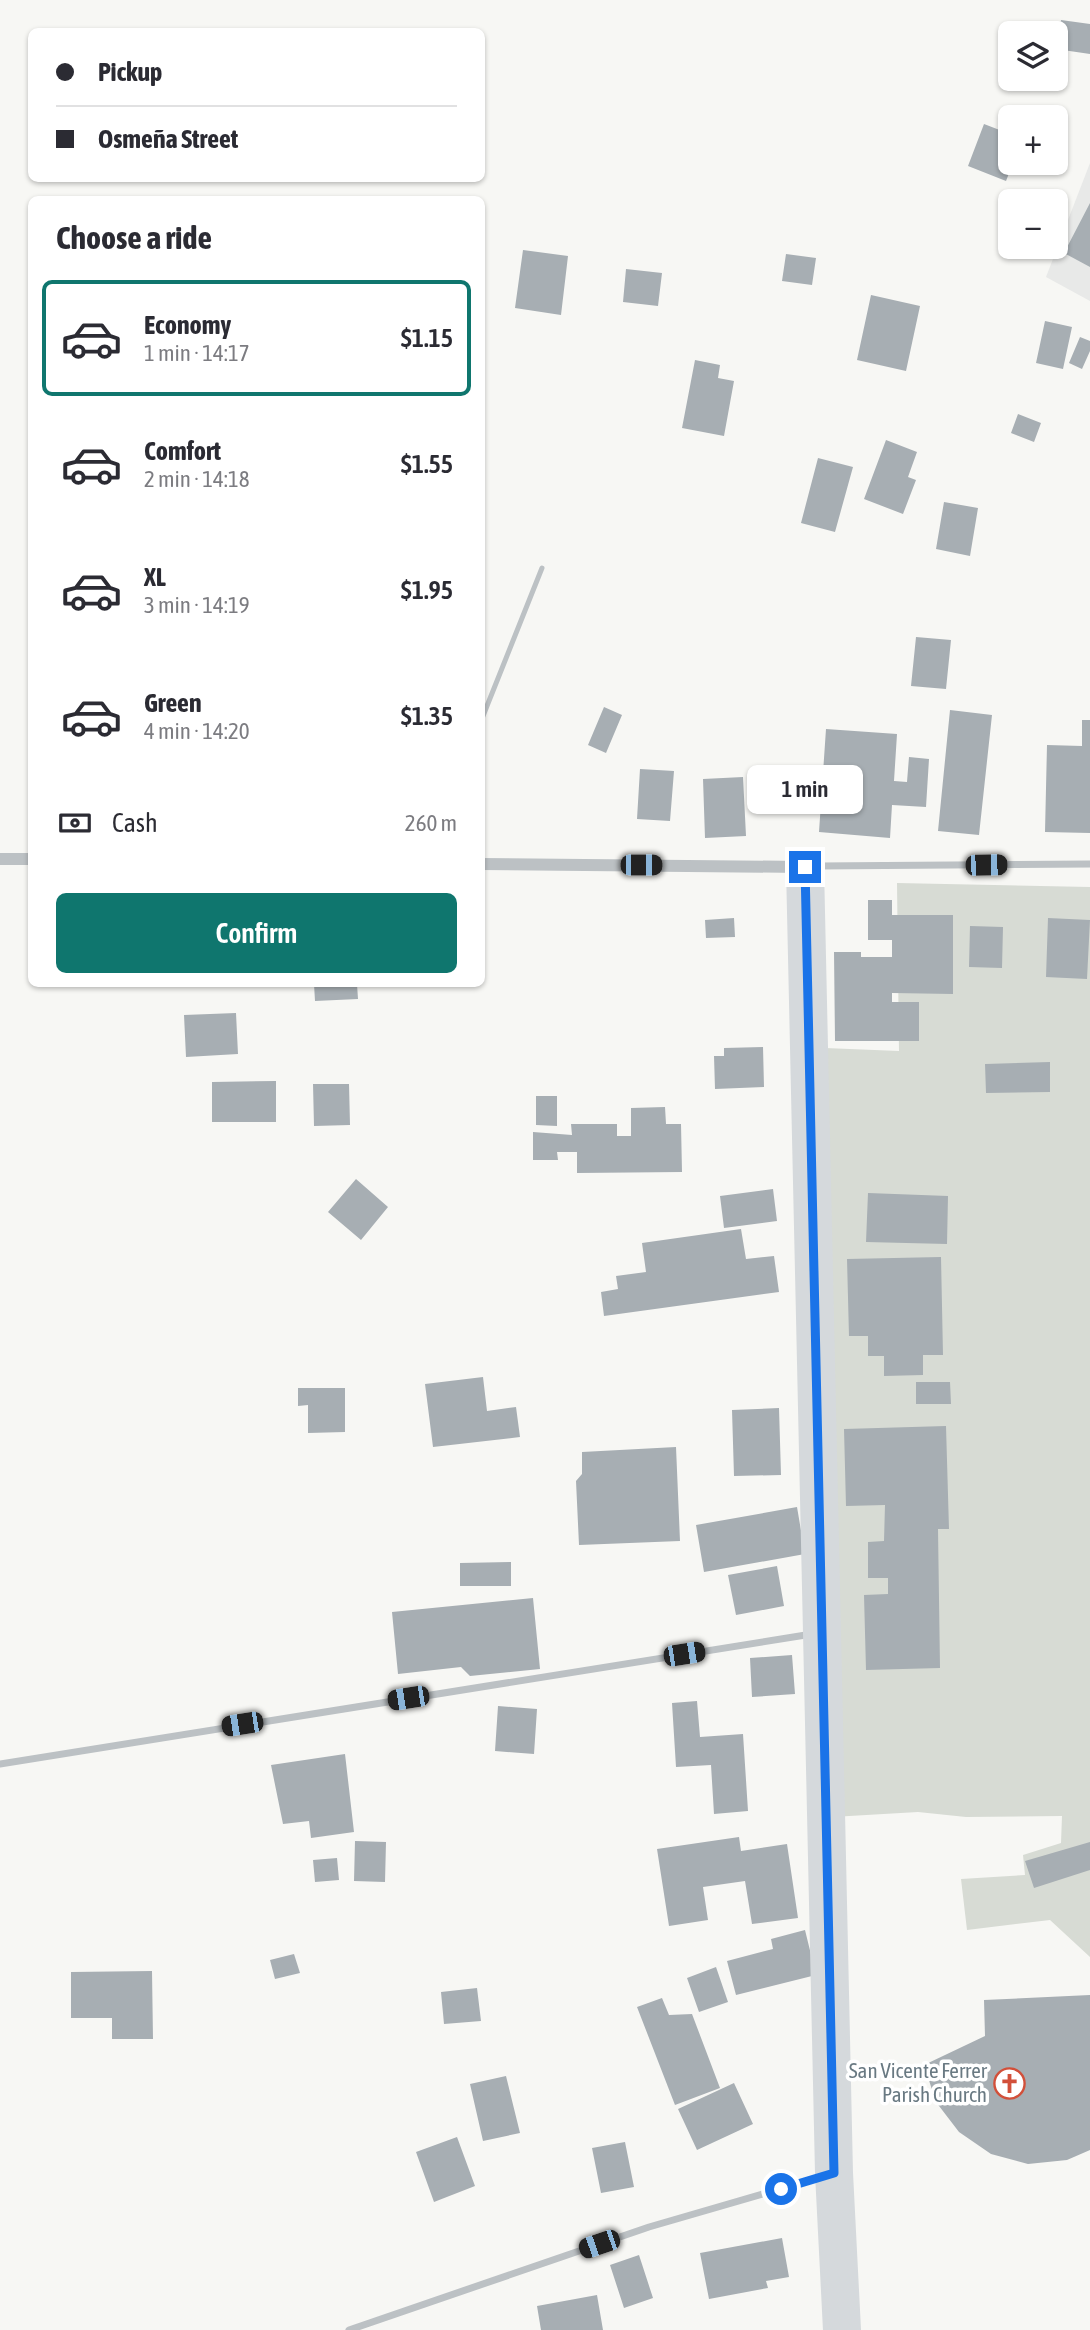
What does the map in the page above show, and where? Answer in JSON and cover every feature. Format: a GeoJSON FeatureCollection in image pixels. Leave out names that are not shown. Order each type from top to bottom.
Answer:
{"type":"FeatureCollection","features":[{"type":"Feature","properties":{"kind":"main road"},"geometry":{"type":"LineString","coordinates":[[805,867],[834,2173],[842,2330]]}},
{"type":"Feature","properties":{"kind":"street"},"geometry":{"type":"LineString","coordinates":[[0,859],[28,859]]}},
{"type":"Feature","properties":{"kind":"street"},"geometry":{"type":"LineString","coordinates":[[485,863],[805,867],[1090,864]]}},
{"type":"Feature","properties":{"kind":"street"},"geometry":{"type":"LineString","coordinates":[[0,1764],[822,1633]]}},
{"type":"Feature","properties":{"kind":"street"},"geometry":{"type":"LineString","coordinates":[[349,2330],[649,2227],[834,2173]]}},
{"type":"Feature","properties":{"kind":"lane"},"geometry":{"type":"LineString","coordinates":[[485,711],[542,568]]}},
{"type":"Feature","properties":{"kind":"shaded area"},"geometry":{"type":"Polygon","coordinates":[[[1090,163],[1090,301],[1046,277],[1053,259],[1068,259],[1068,220],[1090,163]]]}},
{"type":"Feature","properties":{"kind":"shaded area"},"geometry":{"type":"Polygon","coordinates":[[[897,883],[1090,887],[1090,1957],[1050,1920],[967,1930],[961,1879],[1025,1875],[1023,1855],[1061,1843],[1062,1816],[966,1817],[918,1812],[832,1817],[825,1048],[899,1051],[897,883]]]}},
{"type":"Feature","properties":{"kind":"building"},"geometry":{"type":"Polygon","coordinates":[[[1061,20],[1090,24],[1090,54],[1068,51],[1068,21],[1061,20]]]}},
{"type":"Feature","properties":{"kind":"building"},"geometry":{"type":"Polygon","coordinates":[[[984,124],[998,129],[998,175],[1008,175],[1006,181],[968,166],[984,124]]]}},
{"type":"Feature","properties":{"kind":"building"},"geometry":{"type":"Polygon","coordinates":[[[1090,203],[1090,267],[1068,255],[1068,245],[1090,203]]]}},
{"type":"Feature","properties":{"kind":"building"},"geometry":{"type":"Polygon","coordinates":[[[523,250],[568,256],[561,315],[515,308],[523,250]]]}},
{"type":"Feature","properties":{"kind":"building"},"geometry":{"type":"Polygon","coordinates":[[[786,254],[816,258],[812,285],[782,281],[786,254]]]}},
{"type":"Feature","properties":{"kind":"building"},"geometry":{"type":"Polygon","coordinates":[[[626,269],[662,273],[658,306],[623,302],[626,269]]]}},
{"type":"Feature","properties":{"kind":"building"},"geometry":{"type":"Polygon","coordinates":[[[871,295],[920,306],[906,371],[857,360],[871,295]]]}},
{"type":"Feature","properties":{"kind":"building"},"geometry":{"type":"Polygon","coordinates":[[[1045,321],[1072,327],[1063,369],[1036,363],[1045,321]]]}},
{"type":"Feature","properties":{"kind":"building"},"geometry":{"type":"Polygon","coordinates":[[[1080,337],[1090,341],[1090,351],[1082,369],[1069,363],[1080,337]]]}},
{"type":"Feature","properties":{"kind":"building"},"geometry":{"type":"Polygon","coordinates":[[[695,360],[720,365],[718,378],[734,381],[724,436],[682,428],[695,360]]]}},
{"type":"Feature","properties":{"kind":"building"},"geometry":{"type":"Polygon","coordinates":[[[1018,414],[1041,423],[1034,442],[1011,433],[1018,414]]]}},
{"type":"Feature","properties":{"kind":"building"},"geometry":{"type":"Polygon","coordinates":[[[886,440],[917,452],[908,477],[916,480],[903,514],[864,499],[886,440]]]}},
{"type":"Feature","properties":{"kind":"building"},"geometry":{"type":"Polygon","coordinates":[[[818,458],[853,467],[835,532],[801,523],[818,458]]]}},
{"type":"Feature","properties":{"kind":"building"},"geometry":{"type":"Polygon","coordinates":[[[944,502],[978,508],[970,556],[936,549],[944,502]]]}},
{"type":"Feature","properties":{"kind":"building"},"geometry":{"type":"Polygon","coordinates":[[[916,637],[951,640],[946,689],[911,686],[916,637]]]}},
{"type":"Feature","properties":{"kind":"building"},"geometry":{"type":"Polygon","coordinates":[[[604,707],[622,715],[606,753],[588,745],[604,707]]]}},
{"type":"Feature","properties":{"kind":"building"},"geometry":{"type":"Polygon","coordinates":[[[950,710],[992,715],[979,835],[938,831],[950,710]]]}},
{"type":"Feature","properties":{"kind":"building"},"geometry":{"type":"Polygon","coordinates":[[[1082,720],[1090,720],[1090,833],[1045,832],[1047,745],[1082,746],[1082,720]]]}},
{"type":"Feature","properties":{"kind":"building"},"geometry":{"type":"Polygon","coordinates":[[[826,729],[897,734],[894,781],[907,782],[909,757],[929,759],[926,807],[892,805],[890,838],[819,832],[826,729]]]}},
{"type":"Feature","properties":{"kind":"building"},"geometry":{"type":"Polygon","coordinates":[[[640,769],[674,771],[670,821],[637,819],[640,769]]]}},
{"type":"Feature","properties":{"kind":"building"},"geometry":{"type":"Polygon","coordinates":[[[743,777],[746,836],[705,838],[703,779],[743,777]]]}},
{"type":"Feature","properties":{"kind":"building"},"geometry":{"type":"Polygon","coordinates":[[[868,900],[892,900],[892,915],[953,915],[953,994],[892,993],[892,1002],[919,1002],[919,1041],[835,1041],[834,952],[861,952],[861,957],[892,957],[892,940],[868,940],[868,900]]]}},
{"type":"Feature","properties":{"kind":"building"},"geometry":{"type":"Polygon","coordinates":[[[734,918],[735,937],[706,938],[705,920],[734,918]]]}},
{"type":"Feature","properties":{"kind":"building"},"geometry":{"type":"Polygon","coordinates":[[[1048,918],[1090,920],[1087,979],[1046,977],[1048,918]]]}},
{"type":"Feature","properties":{"kind":"building"},"geometry":{"type":"Polygon","coordinates":[[[970,926],[1003,927],[1002,968],[969,967],[970,926]]]}},
{"type":"Feature","properties":{"kind":"building"},"geometry":{"type":"Polygon","coordinates":[[[314,987],[357,987],[358,999],[315,1001],[314,987]]]}},
{"type":"Feature","properties":{"kind":"building"},"geometry":{"type":"Polygon","coordinates":[[[236,1013],[238,1054],[186,1057],[184,1015],[236,1013]]]}},
{"type":"Feature","properties":{"kind":"building"},"geometry":{"type":"Polygon","coordinates":[[[763,1047],[764,1087],[715,1089],[714,1056],[724,1056],[724,1048],[763,1047]]]}},
{"type":"Feature","properties":{"kind":"building"},"geometry":{"type":"Polygon","coordinates":[[[1050,1062],[1050,1092],[986,1093],[985,1064],[1050,1062]]]}},
{"type":"Feature","properties":{"kind":"building"},"geometry":{"type":"Polygon","coordinates":[[[276,1081],[276,1122],[212,1122],[212,1082],[276,1081]]]}},
{"type":"Feature","properties":{"kind":"building"},"geometry":{"type":"Polygon","coordinates":[[[313,1084],[349,1084],[350,1125],[314,1126],[313,1084]]]}},
{"type":"Feature","properties":{"kind":"building"},"geometry":{"type":"Polygon","coordinates":[[[536,1096],[557,1096],[557,1126],[536,1125],[536,1096]]]}},
{"type":"Feature","properties":{"kind":"building"},"geometry":{"type":"Polygon","coordinates":[[[665,1107],[666,1124],[681,1124],[682,1172],[577,1173],[577,1152],[557,1152],[558,1160],[533,1160],[533,1132],[572,1135],[571,1124],[617,1124],[617,1136],[631,1136],[631,1108],[665,1107]]]}},
{"type":"Feature","properties":{"kind":"building"},"geometry":{"type":"Polygon","coordinates":[[[356,1179],[388,1207],[361,1240],[328,1212],[356,1179]]]}},
{"type":"Feature","properties":{"kind":"building"},"geometry":{"type":"Polygon","coordinates":[[[773,1189],[777,1221],[724,1228],[720,1196],[773,1189]]]}},
{"type":"Feature","properties":{"kind":"building"},"geometry":{"type":"Polygon","coordinates":[[[868,1193],[948,1196],[947,1244],[866,1242],[868,1193]]]}},
{"type":"Feature","properties":{"kind":"building"},"geometry":{"type":"Polygon","coordinates":[[[741,1229],[746,1259],[774,1256],[779,1292],[604,1316],[601,1292],[618,1289],[616,1276],[646,1272],[642,1243],[741,1229]]]}},
{"type":"Feature","properties":{"kind":"building"},"geometry":{"type":"Polygon","coordinates":[[[941,1257],[943,1355],[923,1355],[923,1375],[884,1376],[884,1356],[868,1356],[868,1336],[849,1336],[847,1259],[941,1257]]]}},
{"type":"Feature","properties":{"kind":"building"},"geometry":{"type":"Polygon","coordinates":[[[483,1377],[487,1411],[516,1407],[520,1437],[433,1447],[425,1384],[483,1377]]]}},
{"type":"Feature","properties":{"kind":"building"},"geometry":{"type":"Polygon","coordinates":[[[916,1382],[950,1382],[951,1404],[916,1404],[916,1382]]]}},
{"type":"Feature","properties":{"kind":"building"},"geometry":{"type":"Polygon","coordinates":[[[298,1388],[345,1388],[345,1432],[308,1433],[308,1405],[298,1406],[298,1388]]]}},
{"type":"Feature","properties":{"kind":"building"},"geometry":{"type":"Polygon","coordinates":[[[779,1408],[781,1475],[734,1476],[732,1410],[779,1408]]]}},
{"type":"Feature","properties":{"kind":"building"},"geometry":{"type":"Polygon","coordinates":[[[946,1426],[949,1529],[938,1529],[940,1668],[866,1670],[864,1595],[888,1594],[888,1578],[868,1578],[868,1542],[884,1541],[885,1505],[846,1506],[844,1429],[946,1426]]]}},
{"type":"Feature","properties":{"kind":"building"},"geometry":{"type":"Polygon","coordinates":[[[676,1447],[680,1541],[579,1545],[576,1481],[582,1474],[582,1452],[676,1447]]]}},
{"type":"Feature","properties":{"kind":"building"},"geometry":{"type":"Polygon","coordinates":[[[797,1507],[805,1554],[704,1572],[696,1525],[797,1507]]]}},
{"type":"Feature","properties":{"kind":"building"},"geometry":{"type":"Polygon","coordinates":[[[511,1562],[511,1586],[460,1586],[460,1563],[511,1562]]]}},
{"type":"Feature","properties":{"kind":"building"},"geometry":{"type":"Polygon","coordinates":[[[777,1566],[784,1606],[736,1615],[728,1575],[777,1566]]]}},
{"type":"Feature","properties":{"kind":"building"},"geometry":{"type":"Polygon","coordinates":[[[533,1598],[540,1669],[470,1676],[461,1667],[398,1674],[392,1612],[533,1598]]]}},
{"type":"Feature","properties":{"kind":"building"},"geometry":{"type":"Polygon","coordinates":[[[792,1655],[795,1694],[752,1697],[750,1658],[792,1655]]]}},
{"type":"Feature","properties":{"kind":"building"},"geometry":{"type":"Polygon","coordinates":[[[697,1701],[700,1737],[743,1734],[748,1811],[714,1814],[711,1765],[676,1767],[672,1703],[697,1701]]]}},
{"type":"Feature","properties":{"kind":"building"},"geometry":{"type":"Polygon","coordinates":[[[498,1706],[537,1709],[534,1754],[495,1751],[498,1706]]]}},
{"type":"Feature","properties":{"kind":"building"},"geometry":{"type":"Polygon","coordinates":[[[345,1754],[354,1832],[311,1838],[309,1821],[283,1824],[271,1765],[345,1754]]]}},
{"type":"Feature","properties":{"kind":"building"},"geometry":{"type":"Polygon","coordinates":[[[739,1837],[741,1851],[787,1844],[798,1918],[752,1924],[745,1881],[703,1887],[708,1920],[669,1926],[657,1849],[739,1837]]]}},
{"type":"Feature","properties":{"kind":"building"},"geometry":{"type":"Polygon","coordinates":[[[355,1841],[386,1842],[385,1882],[354,1881],[355,1841]]]}},
{"type":"Feature","properties":{"kind":"building"},"geometry":{"type":"Polygon","coordinates":[[[1090,1842],[1090,1870],[1034,1888],[1025,1861],[1090,1842]]]}},
{"type":"Feature","properties":{"kind":"building"},"geometry":{"type":"Polygon","coordinates":[[[337,1858],[339,1880],[315,1882],[313,1860],[337,1858]]]}},
{"type":"Feature","properties":{"kind":"building"},"geometry":{"type":"Polygon","coordinates":[[[805,1930],[816,1975],[736,1995],[727,1961],[773,1949],[771,1939],[805,1930]]]}},
{"type":"Feature","properties":{"kind":"building"},"geometry":{"type":"Polygon","coordinates":[[[294,1954],[300,1973],[275,1979],[270,1960],[294,1954]]]}},
{"type":"Feature","properties":{"kind":"building"},"geometry":{"type":"Polygon","coordinates":[[[716,1967],[728,2002],[699,2012],[687,1978],[716,1967]]]}},
{"type":"Feature","properties":{"kind":"building"},"geometry":{"type":"Polygon","coordinates":[[[152,1971],[153,2039],[112,2039],[112,2018],[71,2018],[71,1972],[152,1971]]]}},
{"type":"Feature","properties":{"kind":"building"},"geometry":{"type":"Polygon","coordinates":[[[477,1988],[481,2021],[444,2024],[441,1992],[477,1988]]]}},
{"type":"Feature","properties":{"kind":"building","name":"San Vicente Ferrer Parish Church"},"geometry":{"type":"Polygon","coordinates":[[[1090,1995],[1090,2150],[1067,2160],[1028,2164],[991,2154],[959,2132],[936,2102],[924,2065],[985,2036],[984,2000],[1090,1995]]]}},
{"type":"Feature","properties":{"kind":"building"},"geometry":{"type":"Polygon","coordinates":[[[662,1998],[669,2015],[692,2014],[720,2088],[675,2105],[637,2007],[662,1998]]]}},
{"type":"Feature","properties":{"kind":"building"},"geometry":{"type":"Polygon","coordinates":[[[506,2076],[520,2133],[483,2141],[470,2084],[506,2076]]]}},
{"type":"Feature","properties":{"kind":"building"},"geometry":{"type":"Polygon","coordinates":[[[734,2083],[753,2124],[697,2150],[678,2109],[734,2083]]]}},
{"type":"Feature","properties":{"kind":"building"},"geometry":{"type":"Polygon","coordinates":[[[457,2137],[475,2186],[434,2202],[416,2152],[457,2137]]]}},
{"type":"Feature","properties":{"kind":"building"},"geometry":{"type":"Polygon","coordinates":[[[625,2142],[634,2187],[601,2193],[592,2148],[625,2142]]]}},
{"type":"Feature","properties":{"kind":"building"},"geometry":{"type":"Polygon","coordinates":[[[782,2238],[789,2277],[766,2281],[768,2288],[709,2299],[700,2253],[782,2238]]]}},
{"type":"Feature","properties":{"kind":"building"},"geometry":{"type":"Polygon","coordinates":[[[639,2255],[653,2298],[624,2308],[610,2265],[639,2255]]]}},
{"type":"Feature","properties":{"kind":"building"},"geometry":{"type":"Polygon","coordinates":[[[597,2295],[603,2330],[541,2330],[537,2306],[597,2295]]]}},
{"type":"Feature","properties":{"kind":"place","name":"San Vicente Ferrer Parish Church"},"geometry":{"type":"Point","coordinates":[1010,2083]}},
{"type":"Feature","properties":{"kind":"route"},"geometry":{"type":"LineString","coordinates":[[781,2189],[834,2173],[805,867]]}}]}
